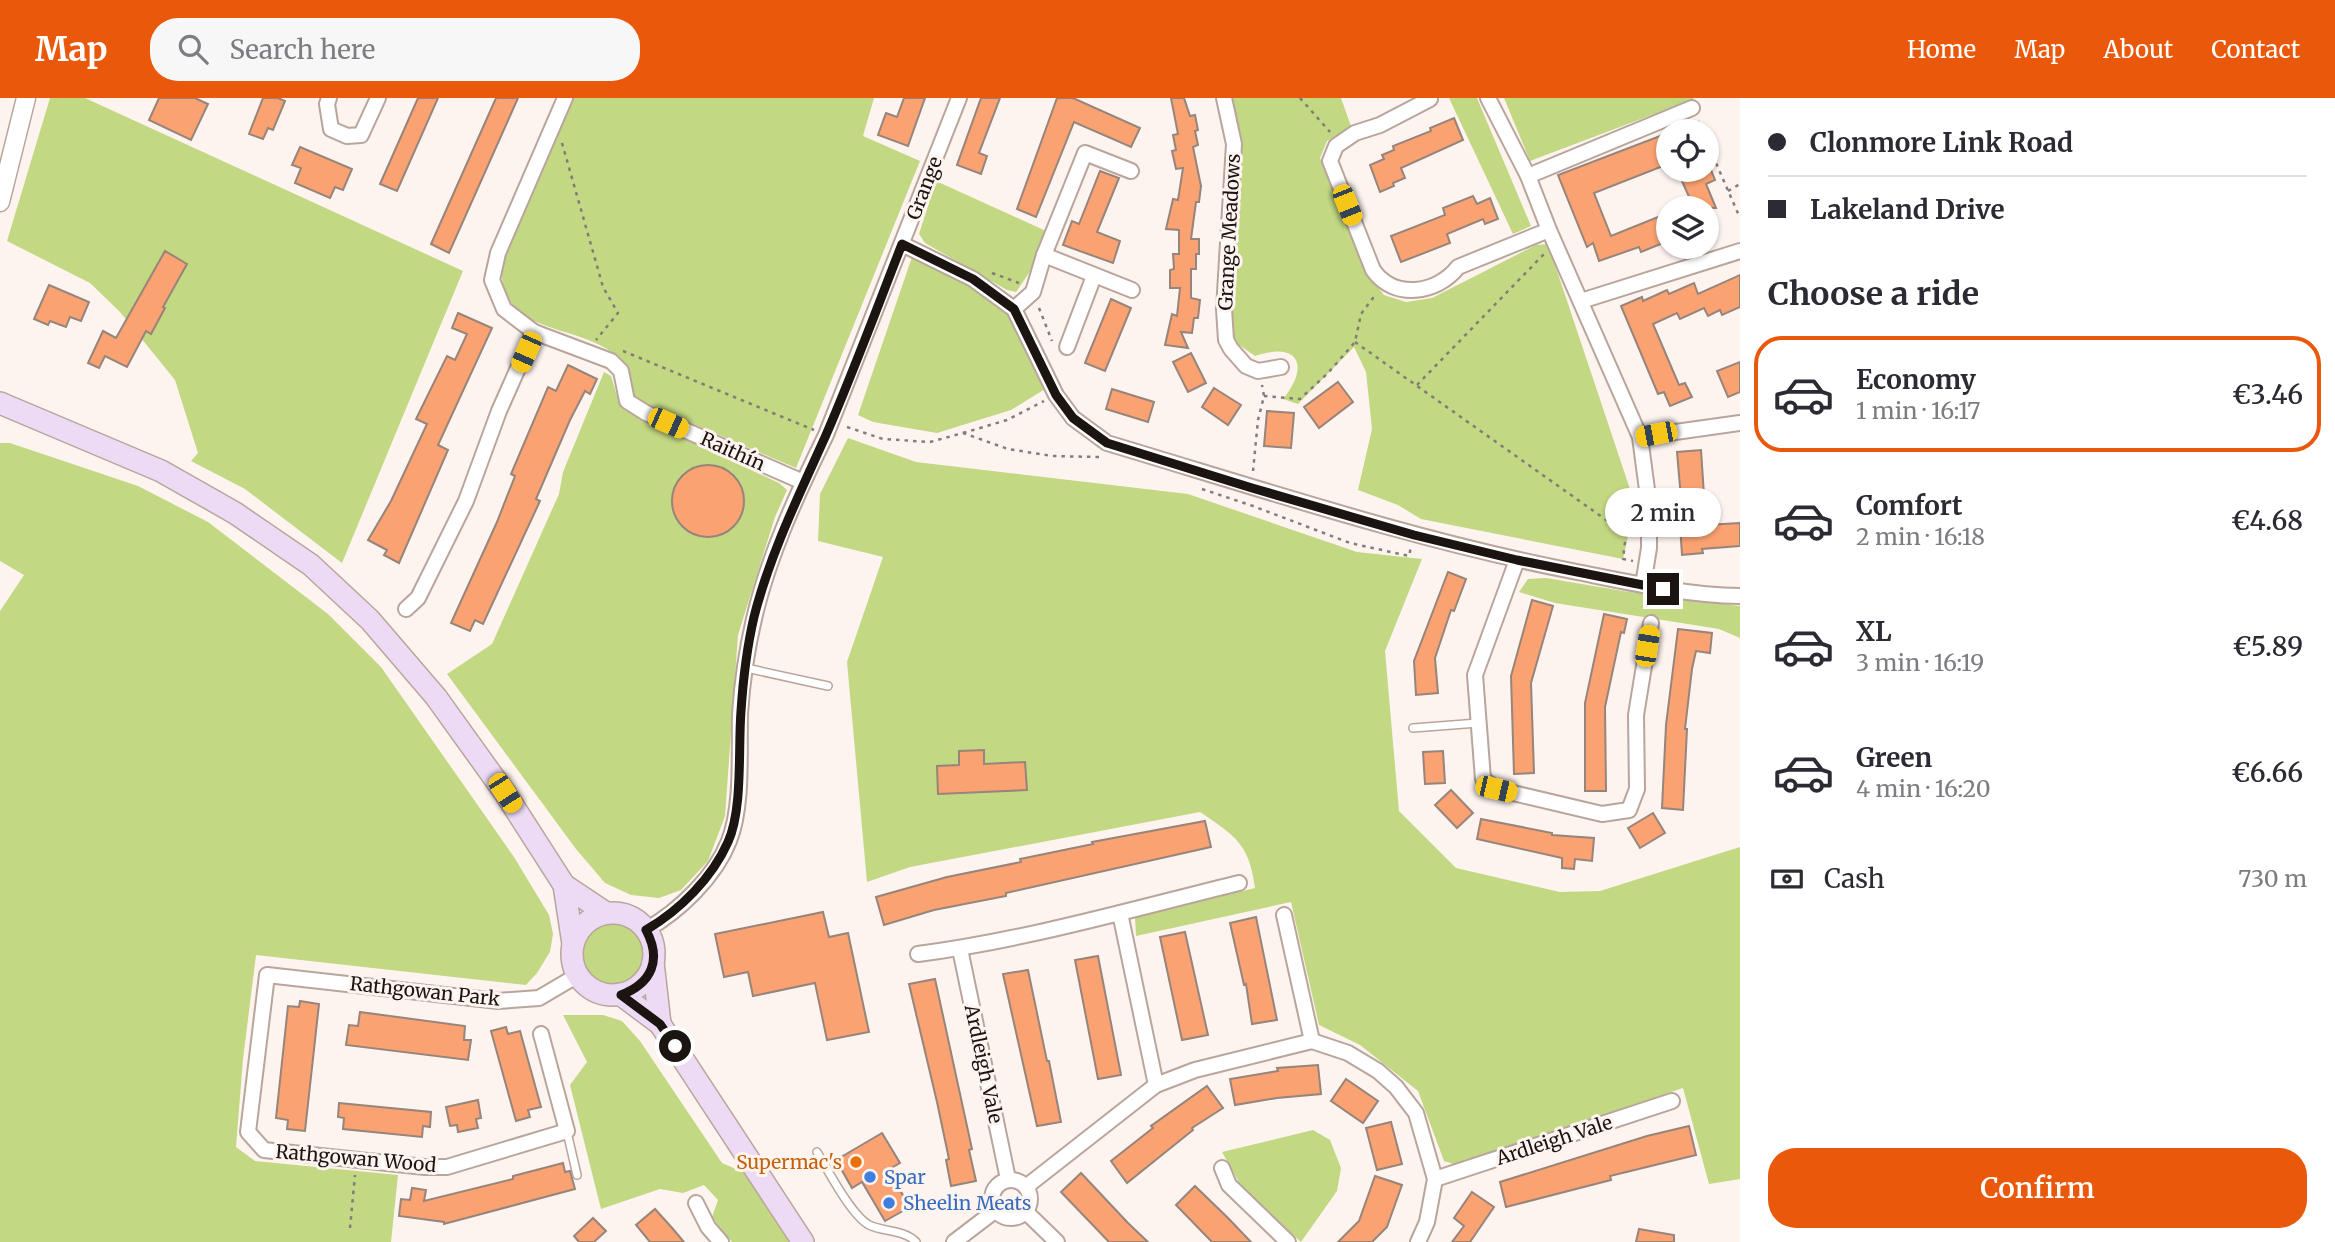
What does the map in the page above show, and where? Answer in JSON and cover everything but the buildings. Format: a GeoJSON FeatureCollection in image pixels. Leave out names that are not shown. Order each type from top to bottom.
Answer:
{"type":"FeatureCollection","features":[{"type":"Feature","properties":{"kind":"main road"},"geometry":{"type":"LineString","coordinates":[[0,403],[162,471],[236,513],[311,565],[370,620],[436,697],[505,793],[565,885],[606,913],[629,915],[646,930],[654,951],[660,1024]]}},
{"type":"Feature","properties":{"kind":"main road"},"geometry":{"type":"LineString","coordinates":[[565,885],[572,955],[578,975],[586,985],[608,995],[621,995],[642,984],[653,962]]}},
{"type":"Feature","properties":{"kind":"main road"},"geometry":{"type":"LineString","coordinates":[[573,944],[577,933],[585,924],[606,913]]}},
{"type":"Feature","properties":{"kind":"main road"},"geometry":{"type":"LineString","coordinates":[[621,995],[660,1024],[803,1242]]}},
{"type":"Feature","properties":{"kind":"street"},"geometry":{"type":"LineString","coordinates":[[0,202],[26,98]]}},
{"type":"Feature","properties":{"kind":"street"},"geometry":{"type":"LineString","coordinates":[[329,98],[327,104],[331,129],[347,136],[361,135],[378,98]]}},
{"type":"Feature","properties":{"kind":"street"},"geometry":{"type":"LineString","coordinates":[[565,98],[498,253],[492,280],[504,309],[534,332],[611,361]]}},
{"type":"Feature","properties":{"kind":"street","name":"Grange"},"geometry":{"type":"LineString","coordinates":[[646,930],[662,921],[709,877],[729,841],[738,798],[741,711],[754,618],[780,538],[826,435],[959,98]]}},
{"type":"Feature","properties":{"kind":"street","name":"Grange Meadows"},"geometry":{"type":"LineString","coordinates":[[1224,98],[1234,144],[1224,309],[1226,340],[1246,366],[1258,371]]}},
{"type":"Feature","properties":{"kind":"street"},"geometry":{"type":"LineString","coordinates":[[1488,98],[1528,176],[1640,437],[1649,505],[1647,562],[1643,585]]}},
{"type":"Feature","properties":{"kind":"street"},"geometry":{"type":"LineString","coordinates":[[1430,99],[1380,125],[1355,133],[1336,146],[1330,161],[1373,270],[1386,284],[1399,290],[1431,287],[1452,275],[1458,267],[1552,237]]}},
{"type":"Feature","properties":{"kind":"street"},"geometry":{"type":"LineString","coordinates":[[1528,176],[1692,108]]}},
{"type":"Feature","properties":{"kind":"street"},"geometry":{"type":"LineString","coordinates":[[1014,309],[1033,292],[1044,255],[1085,153],[1131,171]]}},
{"type":"Feature","properties":{"kind":"street"},"geometry":{"type":"LineString","coordinates":[[902,244],[973,279],[1014,309],[1056,395],[1073,418],[1107,443],[1414,535],[1517,560],[1643,585],[1740,596]]}},
{"type":"Feature","properties":{"kind":"street"},"geometry":{"type":"LineString","coordinates":[[1581,301],[1740,251]]}},
{"type":"Feature","properties":{"kind":"street"},"geometry":{"type":"LineString","coordinates":[[1044,255],[1132,290]]}},
{"type":"Feature","properties":{"kind":"street"},"geometry":{"type":"LineString","coordinates":[[1067,347],[1094,275]]}},
{"type":"Feature","properties":{"kind":"street"},"geometry":{"type":"LineString","coordinates":[[406,609],[418,598],[467,501],[499,411],[534,332]]}},
{"type":"Feature","properties":{"kind":"street","name":"Raithín"},"geometry":{"type":"LineString","coordinates":[[611,361],[621,371],[627,401],[646,413],[803,482]]}},
{"type":"Feature","properties":{"kind":"street"},"geometry":{"type":"LineString","coordinates":[[1258,371],[1281,367]]}},
{"type":"Feature","properties":{"kind":"street"},"geometry":{"type":"LineString","coordinates":[[1640,437],[1740,423]]}},
{"type":"Feature","properties":{"kind":"street"},"geometry":{"type":"LineString","coordinates":[[1517,560],[1475,675],[1483,779],[1496,789],[1602,814],[1629,810],[1637,789],[1636,715],[1651,623]]}},
{"type":"Feature","properties":{"kind":"street"},"geometry":{"type":"LineString","coordinates":[[918,954],[960,949],[1239,883]]}},
{"type":"Feature","properties":{"kind":"street"},"geometry":{"type":"LineString","coordinates":[[1120,912],[1156,1085]]}},
{"type":"Feature","properties":{"kind":"street"},"geometry":{"type":"LineString","coordinates":[[1284,915],[1312,1041]]}},
{"type":"Feature","properties":{"kind":"street","name":"Ardleigh Vale"},"geometry":{"type":"LineString","coordinates":[[960,949],[1008,1180]]}},
{"type":"Feature","properties":{"kind":"street","name":"Rathgowan Park"},"geometry":{"type":"LineString","coordinates":[[267,975],[498,1001],[539,998],[578,975]]}},
{"type":"Feature","properties":{"kind":"street","name":"Rathgowan Wood"},"geometry":{"type":"LineString","coordinates":[[267,975],[248,1132],[264,1150],[447,1167],[567,1131]]}},
{"type":"Feature","properties":{"kind":"street"},"geometry":{"type":"LineString","coordinates":[[541,1034],[567,1131]]}},
{"type":"Feature","properties":{"kind":"street"},"geometry":{"type":"LineString","coordinates":[[1027,1186],[1156,1085],[1195,1070],[1312,1041],[1348,1053],[1378,1070],[1396,1087],[1416,1113],[1435,1179],[1427,1222],[1418,1242]]}},
{"type":"Feature","properties":{"kind":"street","name":"Ardleigh Vale"},"geometry":{"type":"LineString","coordinates":[[1435,1179],[1672,1101]]}},
{"type":"Feature","properties":{"kind":"street"},"geometry":{"type":"LineString","coordinates":[[1222,1168],[1229,1185],[1288,1242]]}},
{"type":"Feature","properties":{"kind":"street"},"geometry":{"type":"LineString","coordinates":[[1008,1180],[1018,1180],[1027,1186],[1031,1202],[1026,1212],[1010,1218],[996,1210],[993,1204],[993,1191],[1008,1180]]}},
{"type":"Feature","properties":{"kind":"street"},"geometry":{"type":"LineString","coordinates":[[696,1203],[708,1227],[721,1242]]}},
{"type":"Feature","properties":{"kind":"street"},"geometry":{"type":"LineString","coordinates":[[954,1242],[996,1210]]}},
{"type":"Feature","properties":{"kind":"street"},"geometry":{"type":"LineString","coordinates":[[1026,1212],[1057,1242]]}},
{"type":"Feature","properties":{"kind":"lane"},"geometry":{"type":"LineString","coordinates":[[746,668],[828,686]]}},
{"type":"Feature","properties":{"kind":"lane"},"geometry":{"type":"LineString","coordinates":[[1413,728],[1478,723]]}},
{"type":"Feature","properties":{"kind":"lane"},"geometry":{"type":"LineString","coordinates":[[567,1131],[578,1175]]}},
{"type":"Feature","properties":{"kind":"lane"},"geometry":{"type":"LineString","coordinates":[[817,1152],[840,1191],[867,1224],[910,1236],[916,1242]]}},
{"type":"Feature","properties":{"kind":"path"},"geometry":{"type":"LineString","coordinates":[[1300,98],[1330,132],[1346,139]]}},
{"type":"Feature","properties":{"kind":"path"},"geometry":{"type":"LineString","coordinates":[[556,120],[603,287],[618,313],[586,351]]}},
{"type":"Feature","properties":{"kind":"path"},"geometry":{"type":"LineString","coordinates":[[1719,170],[1740,218]]}},
{"type":"Feature","properties":{"kind":"path"},"geometry":{"type":"LineString","coordinates":[[1728,191],[1740,184]]}},
{"type":"Feature","properties":{"kind":"path"},"geometry":{"type":"LineString","coordinates":[[1418,385],[1552,237]]}},
{"type":"Feature","properties":{"kind":"path"},"geometry":{"type":"LineString","coordinates":[[1265,396],[1300,399],[1355,342],[1361,314],[1386,284]]}},
{"type":"Feature","properties":{"kind":"path"},"geometry":{"type":"LineString","coordinates":[[1355,342],[1626,534],[1623,559],[1647,562]]}},
{"type":"Feature","properties":{"kind":"path"},"geometry":{"type":"LineString","coordinates":[[611,361],[621,350],[835,440],[841,425],[883,439],[930,442],[1007,420],[1056,395]]}},
{"type":"Feature","properties":{"kind":"path"},"geometry":{"type":"LineString","coordinates":[[1252,488],[1258,420],[1265,396],[1258,371]]}},
{"type":"Feature","properties":{"kind":"path"},"geometry":{"type":"LineString","coordinates":[[963,433],[1008,449],[1052,456],[1100,457]]}},
{"type":"Feature","properties":{"kind":"path"},"geometry":{"type":"LineString","coordinates":[[1198,488],[1254,506],[1350,543],[1409,556],[1414,535]]}},
{"type":"Feature","properties":{"kind":"path"},"geometry":{"type":"LineString","coordinates":[[350,1228],[356,1159]]}},
{"type":"Feature","properties":{"kind":"green space"},"geometry":{"type":"Polygon","coordinates":[[[50,98],[85,98],[463,271],[342,563],[245,489],[191,461],[198,453],[175,380],[120,312],[90,283],[7,241],[50,98]]]}},
{"type":"Feature","properties":{"kind":"green space"},"geometry":{"type":"Polygon","coordinates":[[[574,98],[874,98],[863,136],[920,161],[796,468],[635,399],[620,359],[584,338],[543,325],[526,316],[512,303],[503,285],[502,259],[574,98]]]}},
{"type":"Feature","properties":{"kind":"green space"},"geometry":{"type":"Polygon","coordinates":[[[1231,98],[1341,98],[1351,126],[1327,141],[1320,158],[1368,274],[1384,295],[1406,302],[1432,298],[1536,245],[1548,244],[1635,504],[1623,559],[1421,519],[1398,505],[1358,490],[1372,429],[1366,372],[1354,347],[1298,404],[1283,399],[1296,376],[1296,360],[1290,354],[1282,352],[1255,356],[1238,344],[1231,330],[1231,98]]]}},
{"type":"Feature","properties":{"kind":"green space"},"geometry":{"type":"Polygon","coordinates":[[[1449,98],[1477,98],[1531,226],[1513,234],[1449,98]]]}},
{"type":"Feature","properties":{"kind":"green space"},"geometry":{"type":"Polygon","coordinates":[[[1504,98],[1693,98],[1694,99],[1530,161],[1504,98]]]}},
{"type":"Feature","properties":{"kind":"green space"},"geometry":{"type":"Polygon","coordinates":[[[936,181],[1046,231],[1031,270],[1016,292],[1007,290],[925,243],[919,234],[936,181]]]}},
{"type":"Feature","properties":{"kind":"green space"},"geometry":{"type":"Polygon","coordinates":[[[912,257],[947,266],[1003,299],[1050,386],[1011,410],[937,433],[873,422],[858,415],[912,257]]]}},
{"type":"Feature","properties":{"kind":"green space"},"geometry":{"type":"Polygon","coordinates":[[[604,372],[611,376],[619,403],[632,414],[779,483],[787,490],[775,517],[738,635],[725,816],[708,861],[681,890],[659,898],[631,895],[605,883],[576,849],[447,674],[492,644],[559,494],[563,472],[604,372]]]}},
{"type":"Feature","properties":{"kind":"green space"},"geometry":{"type":"Polygon","coordinates":[[[848,438],[916,462],[1188,494],[1357,552],[1422,559],[1385,651],[1399,811],[1456,868],[1560,892],[1600,891],[1740,847],[1740,1179],[1709,1184],[1683,1088],[1456,1165],[1444,1161],[1418,1091],[1360,1045],[1319,1025],[1291,902],[1136,936],[1135,917],[1255,888],[1249,861],[1238,842],[1200,812],[910,867],[867,882],[847,662],[883,557],[818,541],[820,494],[848,438]]]}},
{"type":"Feature","properties":{"kind":"green space"},"geometry":{"type":"Polygon","coordinates":[[[0,443],[10,443],[138,486],[208,522],[328,614],[381,667],[514,857],[549,915],[553,934],[550,952],[526,985],[256,955],[243,1059],[236,1147],[255,1161],[398,1175],[391,1242],[0,1242],[0,611],[24,575],[0,561],[0,443]]]}},
{"type":"Feature","properties":{"kind":"green space"},"geometry":{"type":"Polygon","coordinates":[[[1546,578],[1740,606],[1740,638],[1719,629],[1555,603],[1519,592],[1528,579],[1546,578]]]}},
{"type":"Feature","properties":{"kind":"green space"},"geometry":{"type":"Polygon","coordinates":[[[607,924],[619,924],[635,932],[641,942],[641,966],[635,976],[619,984],[607,984],[591,976],[583,960],[583,948],[591,932],[607,924]]]}},
{"type":"Feature","properties":{"kind":"green space"},"geometry":{"type":"Polygon","coordinates":[[[563,1015],[603,1015],[622,1021],[640,1041],[722,1163],[747,1174],[794,1242],[732,1242],[712,1217],[718,1200],[704,1185],[683,1193],[660,1189],[601,1209],[570,1085],[587,1062],[563,1015]]]}},
{"type":"Feature","properties":{"kind":"green space"},"geometry":{"type":"Polygon","coordinates":[[[1313,1130],[1330,1140],[1341,1168],[1337,1191],[1301,1242],[1241,1186],[1222,1152],[1313,1130]]]}},
{"type":"Feature","properties":{"kind":"place","name":"Supermac's"},"geometry":{"type":"Point","coordinates":[856,1162]}},
{"type":"Feature","properties":{"kind":"place","name":"Spar"},"geometry":{"type":"Point","coordinates":[870,1177]}},
{"type":"Feature","properties":{"kind":"place","name":"Sheelin Meats"},"geometry":{"type":"Point","coordinates":[889,1203]}},
{"type":"Feature","properties":{"kind":"route"},"geometry":{"type":"LineString","coordinates":[[675,1046],[660,1024],[621,995],[642,984],[649,974],[654,951],[646,930],[662,921],[709,877],[729,841],[738,798],[741,711],[754,618],[780,538],[826,435],[902,244],[973,279],[1014,309],[1056,395],[1073,418],[1107,443],[1414,535],[1517,560],[1663,589]]}}]}
